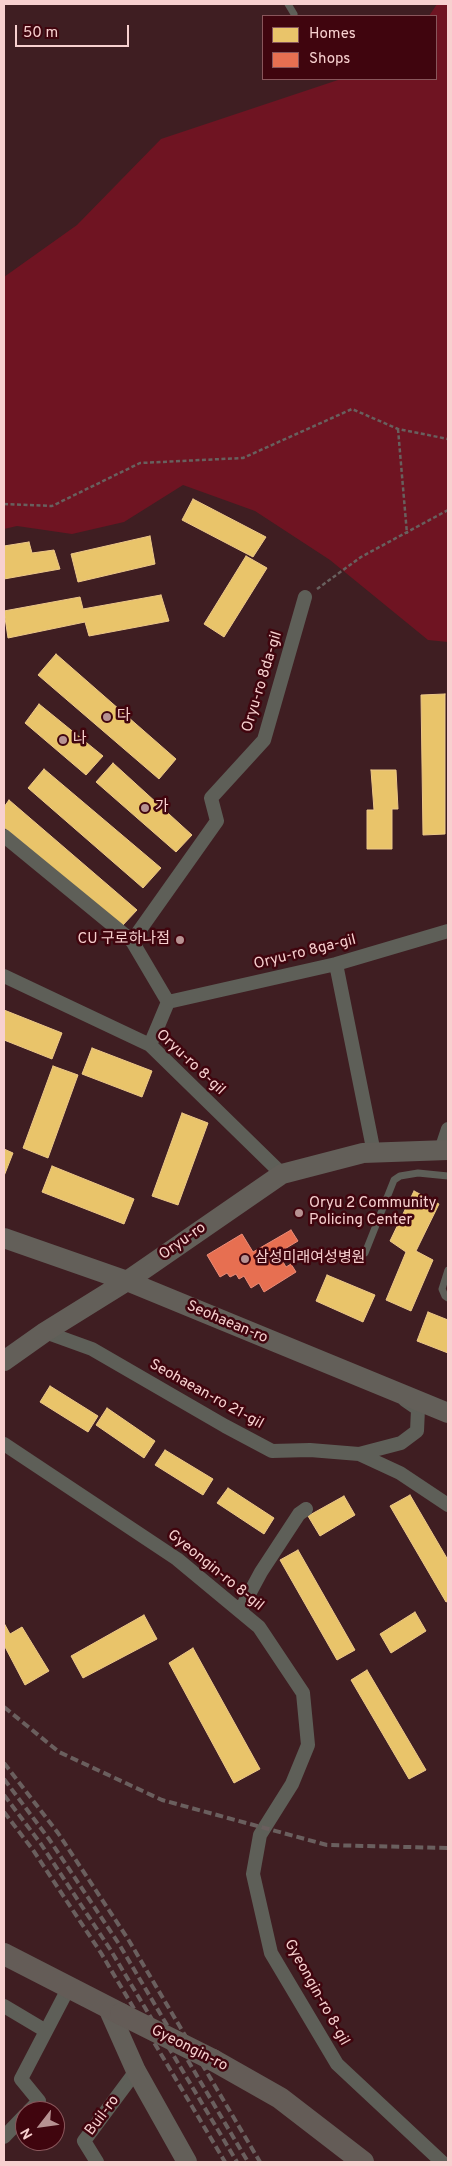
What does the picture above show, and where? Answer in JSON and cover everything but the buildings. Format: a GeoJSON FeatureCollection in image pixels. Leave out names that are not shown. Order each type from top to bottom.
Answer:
{"type":"FeatureCollection","features":[{"type":"Feature","properties":{"kind":"main road","name":"Oryu-ro"},"geometry":{"type":"LineString","coordinates":[[4,1361],[45,1332],[127,1281],[282,1174],[363,1153],[445,1150]]}},
{"type":"Feature","properties":{"kind":"main road","name":"Seohaean-ro"},"geometry":{"type":"LineString","coordinates":[[4,1238],[127,1281],[394,1393],[448,1413]]}},
{"type":"Feature","properties":{"kind":"main road","name":"Gyeongin-ro"},"geometry":{"type":"LineString","coordinates":[[4,1954],[213,2060],[280,2098],[363,2162]]}},
{"type":"Feature","properties":{"kind":"main road"},"geometry":{"type":"LineString","coordinates":[[114,2011],[136,2071],[187,2162]]}},
{"type":"Feature","properties":{"kind":"street","name":"Oryu-ro 8da-gil"},"geometry":{"type":"LineString","coordinates":[[132,941],[217,821],[211,798],[264,740],[305,597]]}},
{"type":"Feature","properties":{"kind":"street"},"geometry":{"type":"LineString","coordinates":[[4,836],[132,941],[168,1002],[150,1045]]}},
{"type":"Feature","properties":{"kind":"street","name":"Oryu-ro 8ga-gil"},"geometry":{"type":"LineString","coordinates":[[168,1002],[336,964],[448,932]]}},
{"type":"Feature","properties":{"kind":"street"},"geometry":{"type":"LineString","coordinates":[[336,964],[374,1153]]}},
{"type":"Feature","properties":{"kind":"street","name":"Oryu-ro 8-gil"},"geometry":{"type":"LineString","coordinates":[[4,976],[150,1045],[282,1174]]}},
{"type":"Feature","properties":{"kind":"street","name":"Oryu-ro"},"geometry":{"type":"LineString","coordinates":[[445,1150],[448,1129]]}},
{"type":"Feature","properties":{"kind":"street","name":"Seohaean-ro 21-gil"},"geometry":{"type":"LineString","coordinates":[[45,1332],[92,1350],[224,1426],[272,1451],[310,1450],[358,1454],[401,1444],[417,1431],[418,1409],[394,1393]]}},
{"type":"Feature","properties":{"kind":"street","name":"Gyeongin-ro 8-gil"},"geometry":{"type":"LineString","coordinates":[[4,1444],[178,1559],[259,1627],[303,1693],[308,1745],[292,1784],[260,1835],[253,1874],[271,1953],[337,2064],[442,2162]]}},
{"type":"Feature","properties":{"kind":"street","name":"Seohaean-ro 21-gil"},"geometry":{"type":"LineString","coordinates":[[358,1454],[400,1473],[448,1505]]}},
{"type":"Feature","properties":{"kind":"street"},"geometry":{"type":"LineString","coordinates":[[240,1611],[261,1572],[299,1514],[306,1508]]}},
{"type":"Feature","properties":{"kind":"street"},"geometry":{"type":"LineString","coordinates":[[39,2101],[21,2079],[69,1987]]}},
{"type":"Feature","properties":{"kind":"street"},"geometry":{"type":"LineString","coordinates":[[4,2006],[46,2031]]}},
{"type":"Feature","properties":{"kind":"street","name":"Buil-ro"},"geometry":{"type":"LineString","coordinates":[[97,2162],[84,2141],[136,2071]]}},
{"type":"Feature","properties":{"kind":"street"},"geometry":{"type":"LineString","coordinates":[[4,2137],[15,2125]]}},
{"type":"Feature","properties":{"kind":"lane"},"geometry":{"type":"LineString","coordinates":[[288,4],[294,14]]}},
{"type":"Feature","properties":{"kind":"lane"},"geometry":{"type":"LineString","coordinates":[[365,1253],[394,1180],[400,1176],[418,1173],[448,1176]]}},
{"type":"Feature","properties":{"kind":"lane"},"geometry":{"type":"LineString","coordinates":[[448,1270],[442,1289],[448,1298]]}},
{"type":"Feature","properties":{"kind":"path"},"geometry":{"type":"LineString","coordinates":[[4,504],[52,506],[140,463],[242,458],[352,409],[398,429],[448,439]]}},
{"type":"Feature","properties":{"kind":"path"},"geometry":{"type":"LineString","coordinates":[[398,429],[407,534]]}},
{"type":"Feature","properties":{"kind":"path"},"geometry":{"type":"LineString","coordinates":[[305,597],[362,557],[448,510]]}},
{"type":"Feature","properties":{"kind":"shaded area"},"geometry":{"type":"Polygon","coordinates":[[[437,4],[448,4],[448,642],[428,640],[330,560],[255,511],[183,485],[124,522],[72,534],[17,526],[4,529],[4,277],[77,225],[161,139],[338,80],[437,80],[437,15],[430,15],[437,4]]]}},
{"type":"Feature","properties":{"kind":"railway"},"geometry":{"type":"LineString","coordinates":[[4,1707],[59,1752],[162,1800],[327,1845],[448,1848]]}},
{"type":"Feature","properties":{"kind":"railway"},"geometry":{"type":"LineString","coordinates":[[4,1763],[58,1833],[128,1939],[260,2162]]}},
{"type":"Feature","properties":{"kind":"railway"},"geometry":{"type":"LineString","coordinates":[[4,1779],[49,1839],[119,1944],[248,2162]]}},
{"type":"Feature","properties":{"kind":"railway"},"geometry":{"type":"LineString","coordinates":[[4,1795],[41,1844],[110,1949],[237,2162]]}},
{"type":"Feature","properties":{"kind":"railway"},"geometry":{"type":"LineString","coordinates":[[4,1812],[33,1850],[101,1953],[225,2162]]}},
{"type":"Feature","properties":{"kind":"place","name":"다"},"geometry":{"type":"Point","coordinates":[107,717]}},
{"type":"Feature","properties":{"kind":"place","name":"나"},"geometry":{"type":"Point","coordinates":[63,740]}},
{"type":"Feature","properties":{"kind":"place","name":"가"},"geometry":{"type":"Point","coordinates":[145,808]}},
{"type":"Feature","properties":{"kind":"place","name":"CU 구로하나점"},"geometry":{"type":"Point","coordinates":[180,940]}},
{"type":"Feature","properties":{"kind":"place","name":"Oryu 2 Community Policing Center"},"geometry":{"type":"Point","coordinates":[299,1213]}},
{"type":"Feature","properties":{"kind":"place","name":"삼성미래여성병원"},"geometry":{"type":"Point","coordinates":[245,1259]}}]}
